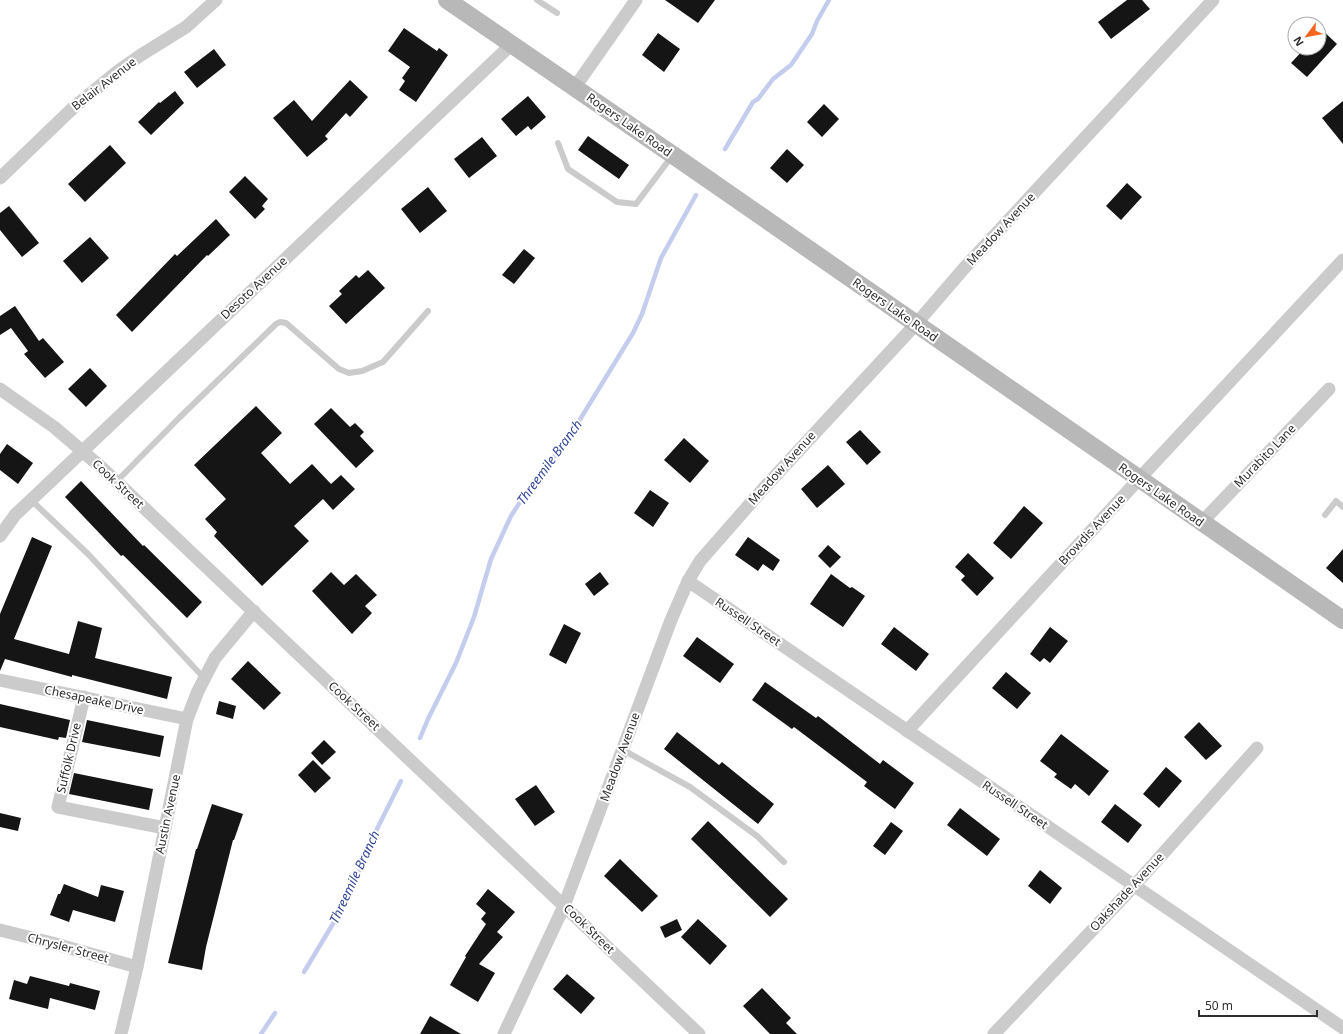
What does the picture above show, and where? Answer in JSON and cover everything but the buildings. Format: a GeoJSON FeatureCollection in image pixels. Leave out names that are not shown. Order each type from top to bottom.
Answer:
{"type":"FeatureCollection","features":[{"type":"Feature","properties":{"kind":"main road","name":"Rogers Lake Road"},"geometry":{"type":"LineString","coordinates":[[447,0],[673,154],[1343,620]]}},
{"type":"Feature","properties":{"kind":"street","name":"Belair Avenue"},"geometry":{"type":"LineString","coordinates":[[0,178],[74,107],[135,59],[186,27],[216,0]]}},
{"type":"Feature","properties":{"kind":"street"},"geometry":{"type":"LineString","coordinates":[[575,87],[636,0]]}},
{"type":"Feature","properties":{"kind":"street","name":"Meadow Avenue"},"geometry":{"type":"LineString","coordinates":[[504,1034],[564,906],[671,620],[688,581],[700,561],[763,489],[916,324],[966,266],[1213,0]]}},
{"type":"Feature","properties":{"kind":"street","name":"Desoto Avenue"},"geometry":{"type":"LineString","coordinates":[[0,536],[15,515],[512,44]]}},
{"type":"Feature","properties":{"kind":"street","name":"Browdis Avenue"},"geometry":{"type":"LineString","coordinates":[[907,731],[1343,260]]}},
{"type":"Feature","properties":{"kind":"street","name":"Cook Street"},"geometry":{"type":"LineString","coordinates":[[0,389],[54,428],[117,482],[699,1034]]}},
{"type":"Feature","properties":{"kind":"street","name":"Murabito Lane"},"geometry":{"type":"LineString","coordinates":[[1201,522],[1330,389]]}},
{"type":"Feature","properties":{"kind":"street","name":"Russell Street"},"geometry":{"type":"LineString","coordinates":[[688,581],[1343,1028]]}},
{"type":"Feature","properties":{"kind":"street","name":"Austin Avenue"},"geometry":{"type":"LineString","coordinates":[[120,1034],[137,967],[187,719],[198,692],[215,658],[254,611]]}},
{"type":"Feature","properties":{"kind":"street","name":"Chesapeake Drive"},"geometry":{"type":"LineString","coordinates":[[0,680],[187,719]]}},
{"type":"Feature","properties":{"kind":"street","name":"Suffolk Drive"},"geometry":{"type":"LineString","coordinates":[[84,697],[58,807],[165,828]]}},
{"type":"Feature","properties":{"kind":"street","name":"Oakshade Avenue"},"geometry":{"type":"LineString","coordinates":[[994,1034],[1134,886],[1257,748]]}},
{"type":"Feature","properties":{"kind":"street","name":"Chrysler Street"},"geometry":{"type":"LineString","coordinates":[[0,930],[137,967]]}},
{"type":"Feature","properties":{"kind":"lane"},"geometry":{"type":"LineString","coordinates":[[537,0],[557,13]]}},
{"type":"Feature","properties":{"kind":"lane"},"geometry":{"type":"LineString","coordinates":[[558,143],[568,170],[617,202],[636,204],[673,154]]}},
{"type":"Feature","properties":{"kind":"lane"},"geometry":{"type":"LineString","coordinates":[[117,482],[179,418],[276,324],[280,322],[286,323],[339,369],[349,373],[362,371],[383,362],[428,310]]}},
{"type":"Feature","properties":{"kind":"lane"},"geometry":{"type":"LineString","coordinates":[[31,500],[88,554],[204,679]]}},
{"type":"Feature","properties":{"kind":"lane"},"geometry":{"type":"LineString","coordinates":[[1325,515],[1336,501],[1343,507]]}},
{"type":"Feature","properties":{"kind":"lane"},"geometry":{"type":"LineString","coordinates":[[622,750],[690,787],[757,836],[784,862]]}},
{"type":"Feature","properties":{"kind":"waterway","name":"Threemile Branch"},"geometry":{"type":"LineString","coordinates":[[725,149],[753,102],[758,99],[773,79],[791,65],[812,34],[817,21],[829,0]]}},
{"type":"Feature","properties":{"kind":"waterway","name":"Threemile Branch"},"geometry":{"type":"LineString","coordinates":[[420,738],[456,663],[474,617],[491,559],[511,516],[535,479],[540,476],[550,459],[555,456],[568,434],[576,426],[633,333],[642,314],[661,258],[696,195]]}},
{"type":"Feature","properties":{"kind":"waterway","name":"Threemile Branch"},"geometry":{"type":"LineString","coordinates":[[304,972],[340,912],[368,852],[368,847],[401,781]]}},
{"type":"Feature","properties":{"kind":"waterway","name":"Threemile Branch"},"geometry":{"type":"LineString","coordinates":[[261,1034],[275,1013]]}}]}
